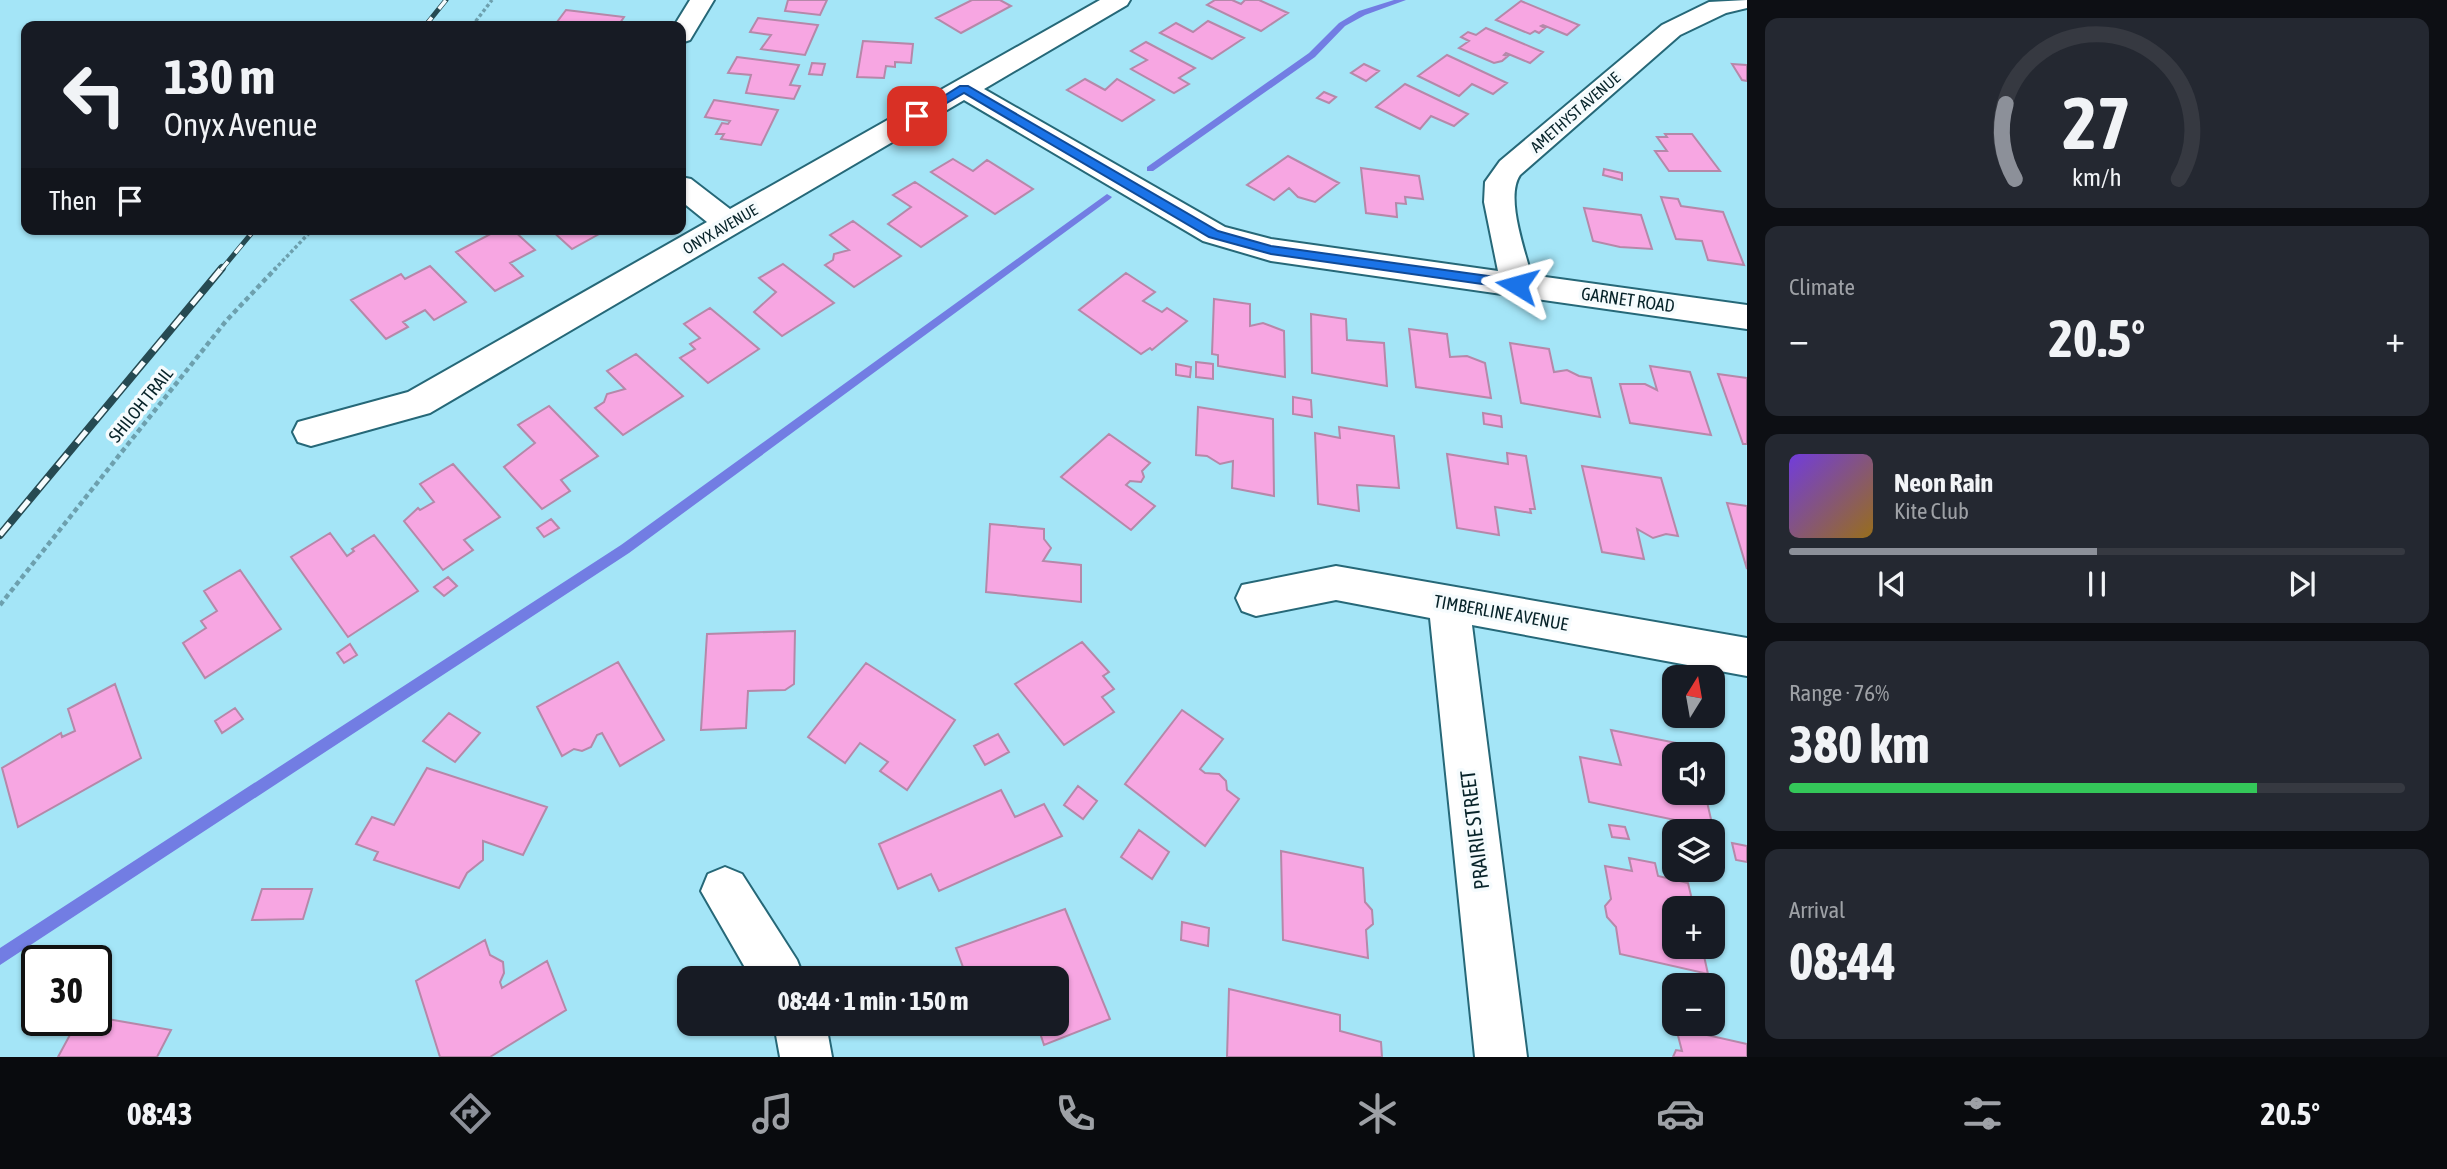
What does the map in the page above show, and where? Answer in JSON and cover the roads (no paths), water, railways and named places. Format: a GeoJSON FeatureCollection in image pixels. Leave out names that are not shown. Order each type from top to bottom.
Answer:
{"type":"FeatureCollection","features":[{"type":"Feature","properties":{"kind":"street"},"geometry":{"type":"LineString","coordinates":[[686,27],[702,0]]}},
{"type":"Feature","properties":{"kind":"street","name":"ONYX AVENUE"},"geometry":{"type":"LineString","coordinates":[[311,432],[418,403],[1118,0]]}},
{"type":"Feature","properties":{"kind":"street","name":"AMETHYST AVENUE"},"geometry":{"type":"LineString","coordinates":[[1517,285],[1499,202],[1500,182],[1510,168],[1671,30],[1718,7],[1747,1]]}},
{"type":"Feature","properties":{"kind":"street","name":"GARNET ROAD"},"geometry":{"type":"LineString","coordinates":[[964,89],[1214,234],[1271,250],[1747,317]]}},
{"type":"Feature","properties":{"kind":"street"},"geometry":{"type":"LineString","coordinates":[[686,190],[729,224]]}},
{"type":"Feature","properties":{"kind":"street","name":"TIMBERLINE AVENUE"},"geometry":{"type":"LineString","coordinates":[[1255,598],[1336,583],[1747,657]]}},
{"type":"Feature","properties":{"kind":"street","name":"PRAIRIE STREET"},"geometry":{"type":"LineString","coordinates":[[1449,603],[1501,1057]]}},
{"type":"Feature","properties":{"kind":"street"},"geometry":{"type":"LineString","coordinates":[[725,891],[772,966]]}},
{"type":"Feature","properties":{"kind":"street"},"geometry":{"type":"LineString","coordinates":[[802,1036],[806,1057]]}},
{"type":"Feature","properties":{"kind":"waterway"},"geometry":{"type":"LineString","coordinates":[[1150,169],[1312,55],[1342,24],[1362,13],[1402,0]]}},
{"type":"Feature","properties":{"kind":"waterway"},"geometry":{"type":"LineString","coordinates":[[0,957],[625,549],[1107,197]]}},
{"type":"Feature","properties":{"kind":"railway"},"geometry":{"type":"LineString","coordinates":[[429,21],[446,0]]}},
{"type":"Feature","properties":{"kind":"railway"},"geometry":{"type":"LineString","coordinates":[[221,270],[250,235]]}},
{"type":"Feature","properties":{"kind":"railway"},"geometry":{"type":"LineString","coordinates":[[0,535],[222,268]]}}]}
